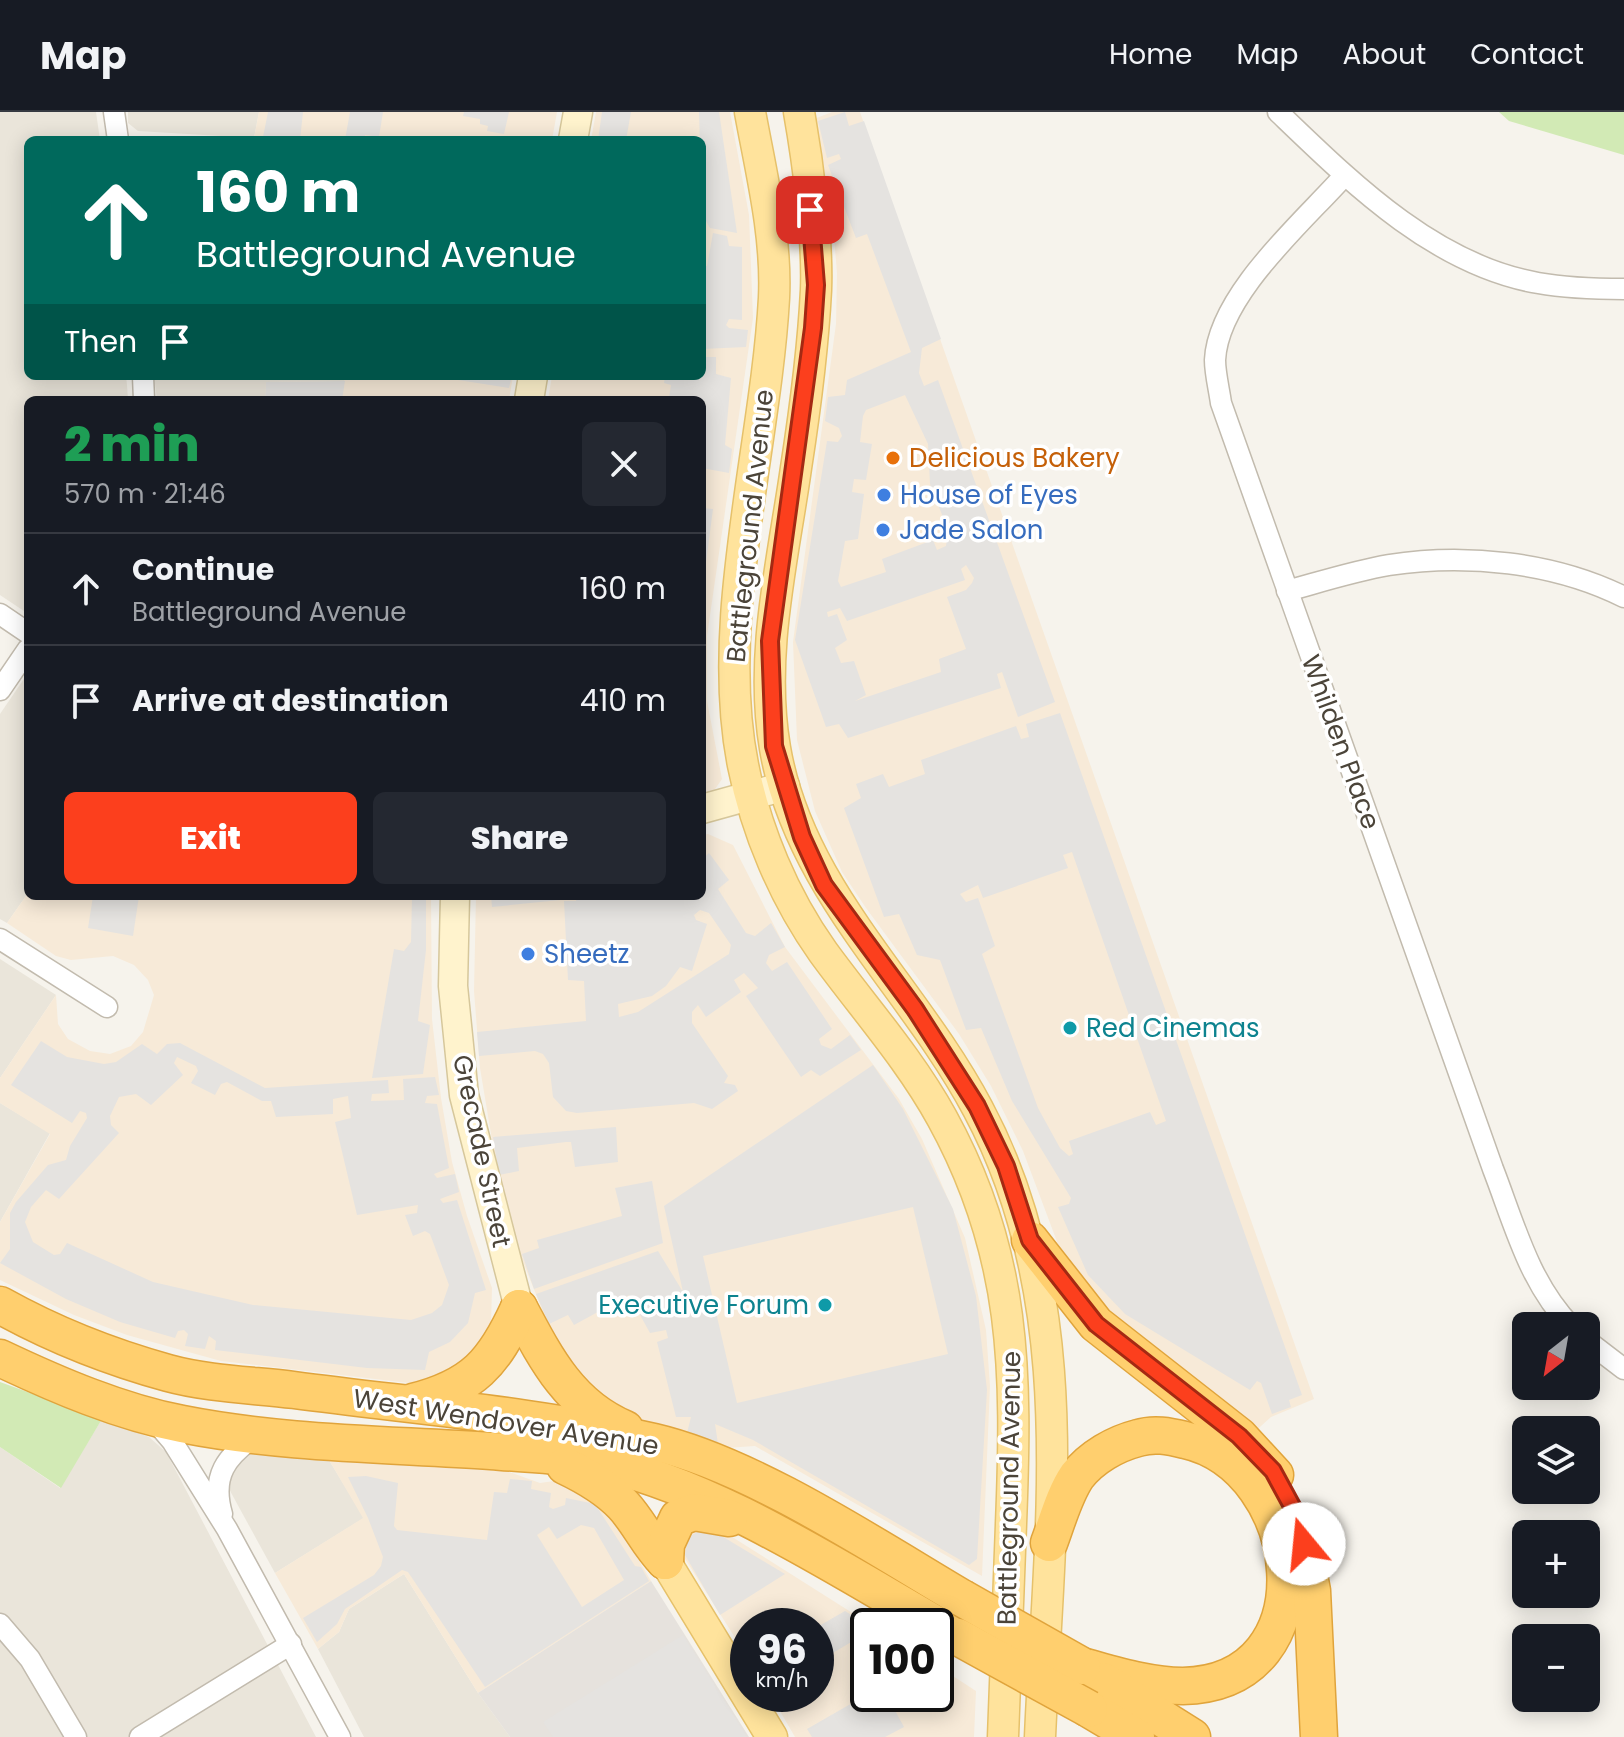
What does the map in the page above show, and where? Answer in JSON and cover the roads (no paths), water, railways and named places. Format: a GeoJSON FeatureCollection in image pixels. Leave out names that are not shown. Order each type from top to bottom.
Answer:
{"type":"FeatureCollection","features":[{"type":"Feature","properties":{"kind":"highway"},"geometry":{"type":"LineString","coordinates":[[1030,1240],[1096,1324],[1239,1436],[1273,1471],[1299,1519],[1312,1591],[1319,1737]]}},
{"type":"Feature","properties":{"kind":"highway","name":"West Wendover Avenue"},"geometry":{"type":"LineString","coordinates":[[0,1305],[29,1321],[105,1353],[171,1374],[509,1418],[656,1443],[702,1459],[802,1506],[1082,1666],[1192,1737]]}},
{"type":"Feature","properties":{"kind":"highway"},"geometry":{"type":"LineString","coordinates":[[403,1405],[439,1396],[474,1378],[505,1339],[519,1308]]}},
{"type":"Feature","properties":{"kind":"highway"},"geometry":{"type":"LineString","coordinates":[[519,1308],[547,1362],[575,1398],[600,1418],[656,1443]]}},
{"type":"Feature","properties":{"kind":"highway","name":"West Wendover Avenue"},"geometry":{"type":"LineString","coordinates":[[0,1358],[51,1381],[151,1417],[258,1435],[591,1460],[664,1481],[757,1524],[1136,1737]]}},
{"type":"Feature","properties":{"kind":"highway"},"geometry":{"type":"LineString","coordinates":[[1049,1543],[1078,1476],[1106,1451],[1149,1434],[1193,1441],[1243,1471],[1261,1495],[1285,1558],[1288,1584],[1284,1610],[1276,1630],[1255,1661],[1234,1675],[1209,1683],[1156,1684],[1082,1666]]}},
{"type":"Feature","properties":{"kind":"highway"},"geometry":{"type":"LineString","coordinates":[[542,1455],[586,1476],[605,1490],[623,1506],[649,1545],[665,1561]]}},
{"type":"Feature","properties":{"kind":"highway"},"geometry":{"type":"LineString","coordinates":[[665,1561],[672,1527],[686,1514],[708,1514],[757,1524]]}},
{"type":"Feature","properties":{"kind":"main road","name":"Battleground Avenue"},"geometry":{"type":"LineString","coordinates":[[750,112],[765,196],[774,295],[736,634],[734,678],[742,763],[767,852],[820,948],[912,1069],[942,1118],[970,1174],[994,1243],[1010,1320],[1016,1403],[1003,1737]]}},
{"type":"Feature","properties":{"kind":"main road","name":"Battleground Avenue"},"geometry":{"type":"LineString","coordinates":[[799,112],[816,285],[797,462],[770,641],[774,746],[802,837],[824,885],[915,1009],[977,1106],[1006,1166],[1030,1240],[1046,1317],[1052,1380],[1049,1543],[1040,1737]]}},
{"type":"Feature","properties":{"kind":"main road"},"geometry":{"type":"LineString","coordinates":[[665,1561],[772,1737]]}},
{"type":"Feature","properties":{"kind":"street"},"geometry":{"type":"LineString","coordinates":[[114,112],[117,136]]}},
{"type":"Feature","properties":{"kind":"street"},"geometry":{"type":"LineString","coordinates":[[574,136],[578,112]]}},
{"type":"Feature","properties":{"kind":"street"},"geometry":{"type":"LineString","coordinates":[[1278,112],[1344,176],[1435,244],[1535,282],[1624,289]]}},
{"type":"Feature","properties":{"kind":"street","name":"Whilden Place"},"geometry":{"type":"LineString","coordinates":[[1344,176],[1241,294],[1224,326],[1215,360],[1221,403],[1534,1275],[1557,1312]]}},
{"type":"Feature","properties":{"kind":"street"},"geometry":{"type":"LineString","coordinates":[[1287,591],[1388,566],[1443,560],[1509,564],[1557,573],[1624,597]]}},
{"type":"Feature","properties":{"kind":"street"},"geometry":{"type":"LineString","coordinates":[[0,614],[24,630]]}},
{"type":"Feature","properties":{"kind":"street"},"geometry":{"type":"LineString","coordinates":[[0,690],[24,655]]}},
{"type":"Feature","properties":{"kind":"street"},"geometry":{"type":"LineString","coordinates":[[706,808],[785,786]]}},
{"type":"Feature","properties":{"kind":"street","name":"Grecade Street"},"geometry":{"type":"LineString","coordinates":[[455,900],[453,986],[464,1095],[519,1308]]}},
{"type":"Feature","properties":{"kind":"street"},"geometry":{"type":"LineString","coordinates":[[0,939],[107,1007]]}},
{"type":"Feature","properties":{"kind":"street"},"geometry":{"type":"LineString","coordinates":[[1600,1351],[1624,1369]]}},
{"type":"Feature","properties":{"kind":"street"},"geometry":{"type":"LineString","coordinates":[[151,1417],[172,1441],[227,1529],[340,1737]]}},
{"type":"Feature","properties":{"kind":"street"},"geometry":{"type":"LineString","coordinates":[[227,1529],[218,1499],[219,1476],[231,1455],[258,1435]]}},
{"type":"Feature","properties":{"kind":"street"},"geometry":{"type":"LineString","coordinates":[[0,1624],[30,1659],[76,1737]]}},
{"type":"Feature","properties":{"kind":"street"},"geometry":{"type":"LineString","coordinates":[[140,1737],[291,1644]]}},
{"type":"Feature","properties":{"kind":"place","name":"Delicious Bakery"},"geometry":{"type":"Point","coordinates":[893,458]}},
{"type":"Feature","properties":{"kind":"place","name":"House of Eyes"},"geometry":{"type":"Point","coordinates":[884,495]}},
{"type":"Feature","properties":{"kind":"place","name":"Jade Salon"},"geometry":{"type":"Point","coordinates":[883,530]}},
{"type":"Feature","properties":{"kind":"place","name":"Sheetz"},"geometry":{"type":"Point","coordinates":[528,954]}},
{"type":"Feature","properties":{"kind":"place","name":"Red Cinemas"},"geometry":{"type":"Point","coordinates":[1070,1028]}},
{"type":"Feature","properties":{"kind":"place","name":"Executive Forum"},"geometry":{"type":"Point","coordinates":[825,1305]}}]}
